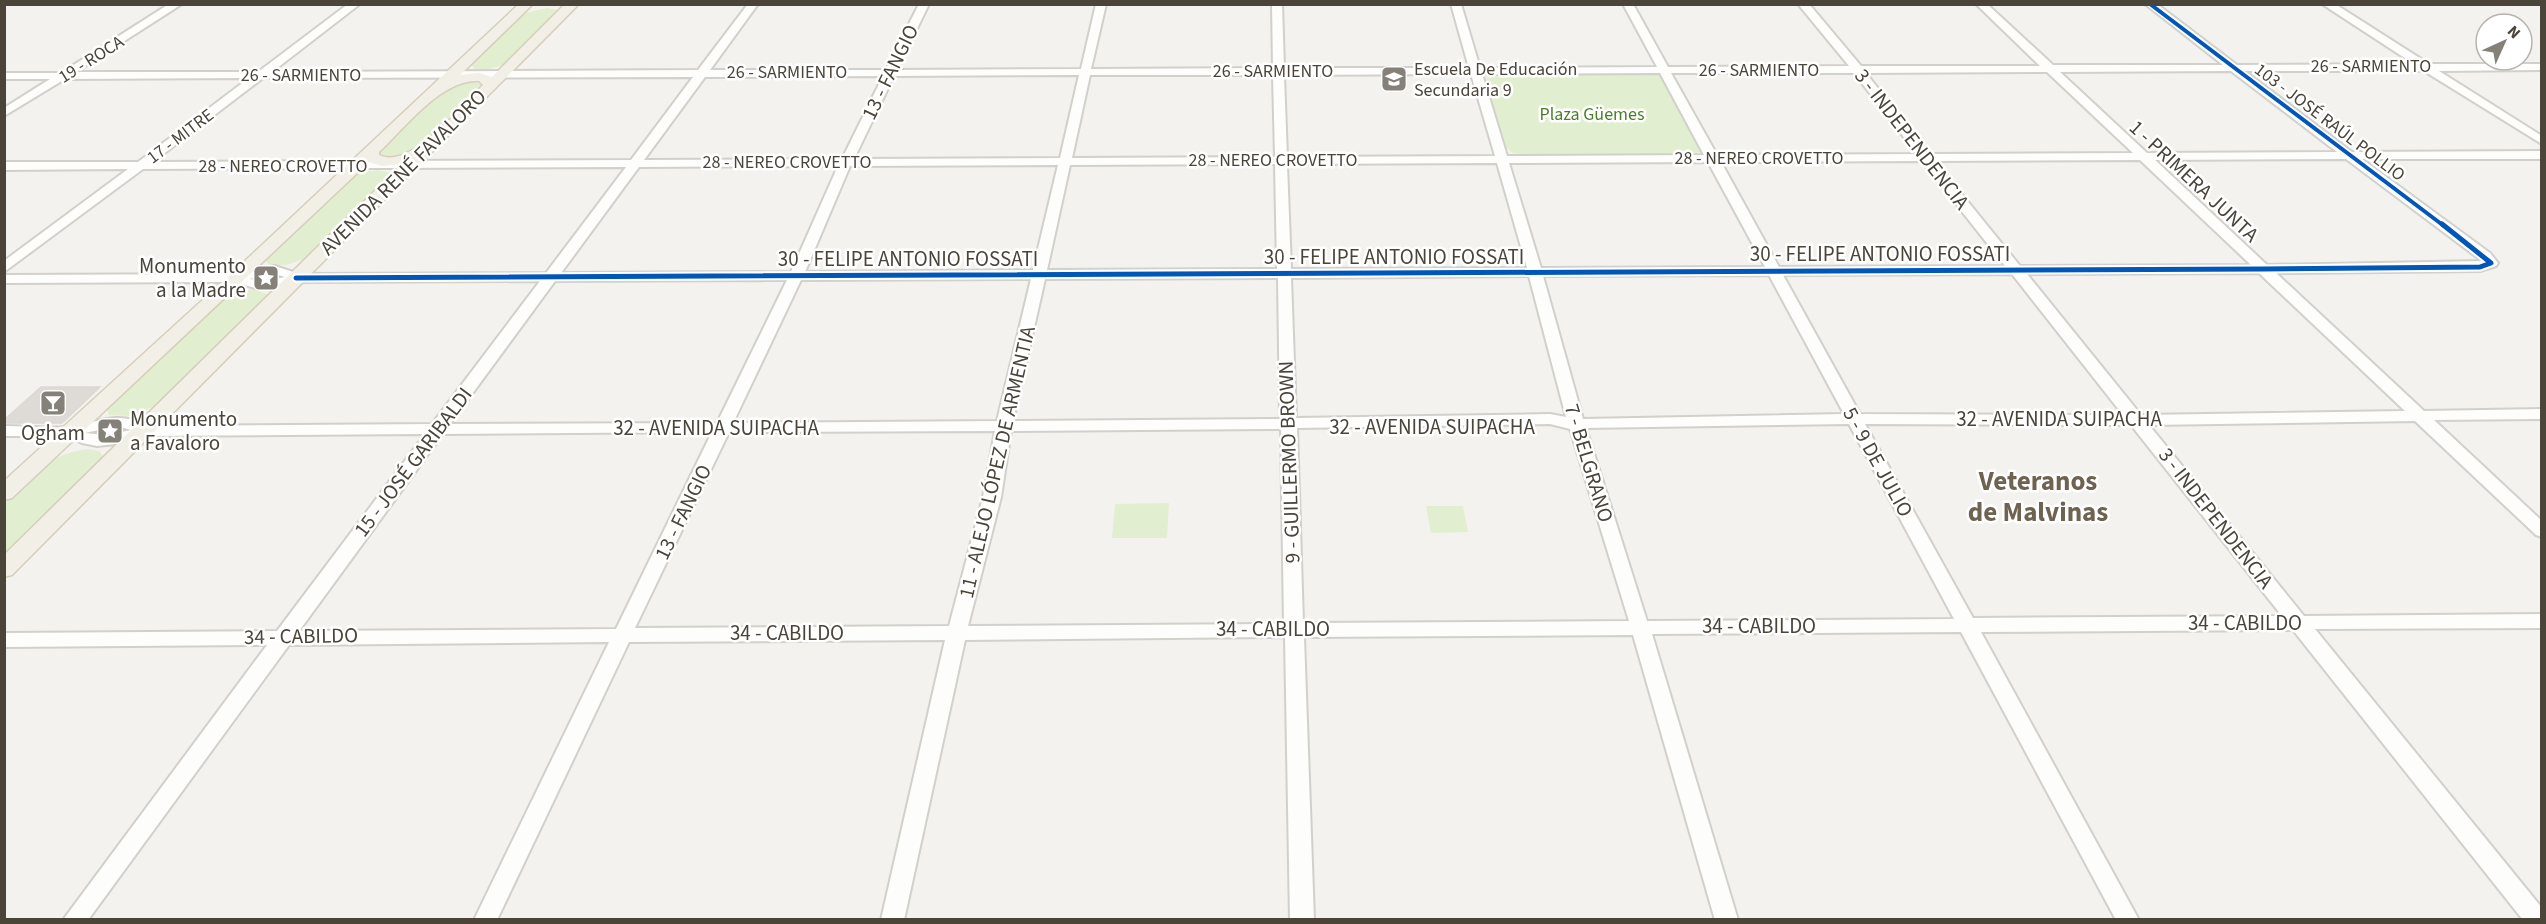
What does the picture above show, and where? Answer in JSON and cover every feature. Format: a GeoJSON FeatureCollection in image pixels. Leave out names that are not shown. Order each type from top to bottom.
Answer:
{"type":"FeatureCollection","features":[{"type":"Feature","properties":{"kind":"main road","name":"AVENIDA RENÉ FAVALORO"},"geometry":{"type":"LineString","coordinates":[[4,493],[237,278],[527,4]]}},
{"type":"Feature","properties":{"kind":"main road","name":"AVENIDA RENÉ FAVALORO"},"geometry":{"type":"LineString","coordinates":[[4,569],[573,4]]}},
{"type":"Feature","properties":{"kind":"main road"},"geometry":{"type":"LineString","coordinates":[[438,87],[462,78],[485,77],[490,81],[497,80]]}},
{"type":"Feature","properties":{"kind":"main road"},"geometry":{"type":"LineString","coordinates":[[371,150],[371,157],[376,161],[387,162],[401,160],[426,151]]}},
{"type":"Feature","properties":{"kind":"street","name":"19 - ROCA"},"geometry":{"type":"LineString","coordinates":[[4,113],[177,4]]}},
{"type":"Feature","properties":{"kind":"street","name":"17 - MITRE"},"geometry":{"type":"LineString","coordinates":[[4,268],[355,4]]}},
{"type":"Feature","properties":{"kind":"street","name":"15 - JOSÉ GARIBALDI"},"geometry":{"type":"LineString","coordinates":[[74,920],[753,4]]}},
{"type":"Feature","properties":{"kind":"street","name":"13 - FANGIO"},"geometry":{"type":"LineString","coordinates":[[485,920],[796,276],[889,72],[924,4]]}},
{"type":"Feature","properties":{"kind":"street","name":"11 - ALEJO LÓPEZ DE ARMENTIA"},"geometry":{"type":"LineString","coordinates":[[892,920],[957,631],[992,497],[1004,426],[1101,4]]}},
{"type":"Feature","properties":{"kind":"street","name":"9 - GUILLERMO BROWN"},"geometry":{"type":"LineString","coordinates":[[1277,4],[1302,920]]}},
{"type":"Feature","properties":{"kind":"street","name":"7 - BELGRANO"},"geometry":{"type":"LineString","coordinates":[[1456,4],[1535,272],[1576,423],[1640,627],[1727,920]]}},
{"type":"Feature","properties":{"kind":"street","name":"5 - 9 DE JULIO"},"geometry":{"type":"LineString","coordinates":[[1628,4],[2128,920]]}},
{"type":"Feature","properties":{"kind":"street","name":"3 - INDEPENDENCIA"},"geometry":{"type":"LineString","coordinates":[[1803,4],[2537,920]]}},
{"type":"Feature","properties":{"kind":"street","name":"1 - PRIMERA JUNTA"},"geometry":{"type":"LineString","coordinates":[[1981,4],[2541,531]]}},
{"type":"Feature","properties":{"kind":"street","name":"103 - JOSÉ RAÚL POLLIO"},"geometry":{"type":"LineString","coordinates":[[2150,4],[2348,155],[2485,255],[2491,263]]}},
{"type":"Feature","properties":{"kind":"street"},"geometry":{"type":"LineString","coordinates":[[2327,4],[2541,141]]}},
{"type":"Feature","properties":{"kind":"street","name":"26 - SARMIENTO"},"geometry":{"type":"LineString","coordinates":[[4,76],[452,75],[497,80],[702,73],[2541,67]]}},
{"type":"Feature","properties":{"kind":"street","name":"28 - NEREO CROVETTO"},"geometry":{"type":"LineString","coordinates":[[4,166],[2541,155]]}},
{"type":"Feature","properties":{"kind":"street","name":"30 - FELIPE ANTONIO FOSSATI"},"geometry":{"type":"LineString","coordinates":[[237,278],[275,270],[288,272],[296,278],[2263,269],[2480,267],[2491,263]]}},
{"type":"Feature","properties":{"kind":"street"},"geometry":{"type":"LineString","coordinates":[[4,279],[237,278]]}},
{"type":"Feature","properties":{"kind":"street","name":"32 - AVENIDA SUIPACHA"},"geometry":{"type":"LineString","coordinates":[[4,431],[70,431],[81,439],[96,442],[144,431],[1288,424],[1315,428],[1463,428],[1553,426],[1576,423],[1855,419],[2138,420],[2541,414]]}},
{"type":"Feature","properties":{"kind":"street","name":"34 - CABILDO"},"geometry":{"type":"LineString","coordinates":[[4,640],[284,636],[2541,621]]}},
{"type":"Feature","properties":{"kind":"green space"},"geometry":{"type":"Polygon","coordinates":[[[547,8],[558,10],[559,13],[507,64],[489,69],[475,69],[471,65],[525,13],[547,8]]]}},
{"type":"Feature","properties":{"kind":"green space","name":"Plaza Güemes"},"geometry":{"type":"Polygon","coordinates":[[[1646,72],[1658,74],[1664,79],[1700,146],[1700,152],[1686,155],[1533,156],[1513,153],[1504,146],[1484,78],[1496,73],[1646,72]]]}},
{"type":"Feature","properties":{"kind":"green space"},"geometry":{"type":"Polygon","coordinates":[[[469,81],[481,84],[482,88],[418,150],[397,157],[382,156],[377,151],[445,88],[469,81]]]}},
{"type":"Feature","properties":{"kind":"green space"},"geometry":{"type":"Polygon","coordinates":[[[378,170],[391,173],[391,178],[310,257],[286,265],[268,264],[264,258],[349,178],[358,173],[378,170]]]}},
{"type":"Feature","properties":{"kind":"green space"},"geometry":{"type":"Polygon","coordinates":[[[253,289],[267,294],[267,300],[160,404],[130,416],[109,415],[106,406],[219,300],[229,294],[253,289]]]}},
{"type":"Feature","properties":{"kind":"green space"},"geometry":{"type":"Polygon","coordinates":[[[88,449],[99,451],[103,456],[101,463],[5,558],[5,502],[51,461],[88,449]]]}},
{"type":"Feature","properties":{"kind":"green space"},"geometry":{"type":"Polygon","coordinates":[[[1169,503],[1167,538],[1112,538],[1115,504],[1169,503]]]}},
{"type":"Feature","properties":{"kind":"green space"},"geometry":{"type":"Polygon","coordinates":[[[1426,506],[1463,506],[1468,532],[1431,533],[1426,506]]]}},
{"type":"Feature","properties":{"kind":"building","name":"Ogham"},"geometry":{"type":"Polygon","coordinates":[[[41,387],[100,387],[62,423],[4,423],[4,420],[41,387]]]}},
{"type":"Feature","properties":{"kind":"cycle path"},"geometry":{"type":"LineString","coordinates":[[296,278],[2263,269],[2480,267],[2491,263],[2485,256],[2150,4]]}},
{"type":"Feature","properties":{"kind":"place","name":"Escuela De Educación Secundaria 9"},"geometry":{"type":"Point","coordinates":[1394,79]}},
{"type":"Feature","properties":{"kind":"place","name":"Monumento a la Madre"},"geometry":{"type":"Point","coordinates":[266,278]}},
{"type":"Feature","properties":{"kind":"place","name":"Ogham"},"geometry":{"type":"Point","coordinates":[53,403]}},
{"type":"Feature","properties":{"kind":"place","name":"Monumento a Favaloro"},"geometry":{"type":"Point","coordinates":[110,431]}},
{"type":"Feature","properties":{"kind":"district","name":"Veteranos de Malvinas"},"geometry":{"type":"Point","coordinates":[2038,496]}}]}
